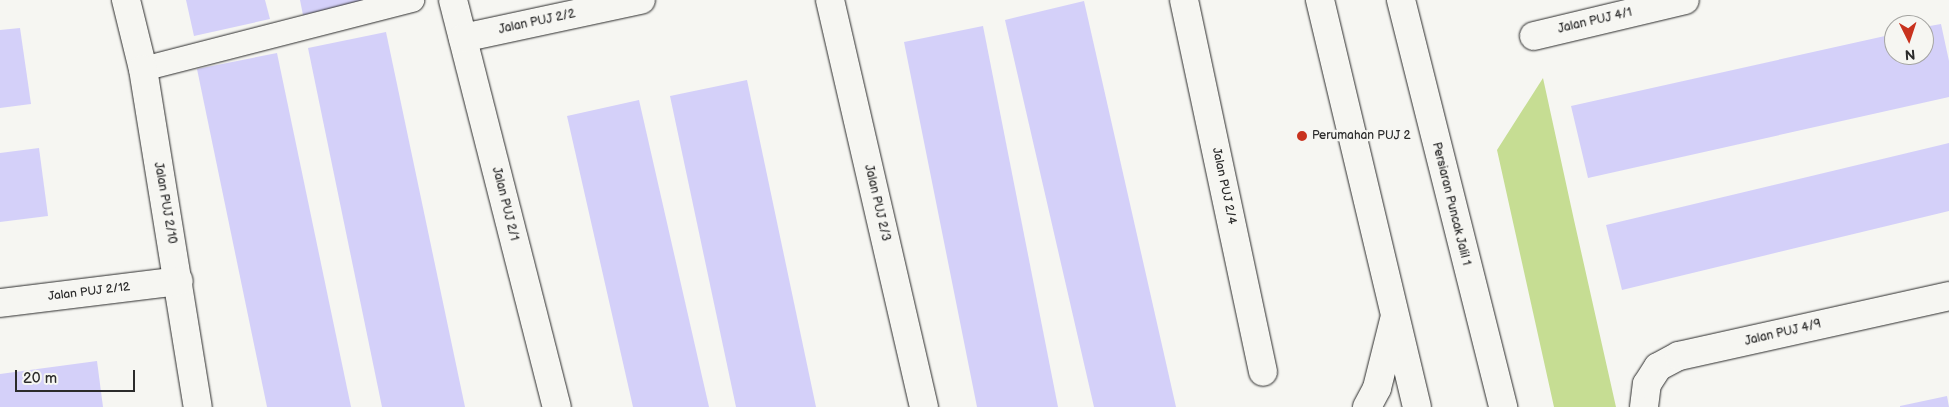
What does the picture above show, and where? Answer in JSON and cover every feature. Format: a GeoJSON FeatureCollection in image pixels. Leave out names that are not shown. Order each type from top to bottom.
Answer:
{"type":"FeatureCollection","features":[{"type":"Feature","properties":{"kind":"street","name":"Jalan PUJ 2/10"},"geometry":{"type":"LineString","coordinates":[[126,0],[143,69],[198,407]]}},
{"type":"Feature","properties":{"kind":"street","name":"Jalan PUJ 2/1"},"geometry":{"type":"LineString","coordinates":[[453,0],[557,407]]}},
{"type":"Feature","properties":{"kind":"street","name":"Jalan PUJ 2/2"},"geometry":{"type":"LineString","coordinates":[[463,38],[641,0]]}},
{"type":"Feature","properties":{"kind":"street","name":"Jalan PUJ 2/3"},"geometry":{"type":"LineString","coordinates":[[830,0],[924,407]]}},
{"type":"Feature","properties":{"kind":"street","name":"Jalan PUJ 2/4"},"geometry":{"type":"LineString","coordinates":[[1184,0],[1263,372]]}},
{"type":"Feature","properties":{"kind":"street"},"geometry":{"type":"LineString","coordinates":[[1320,0],[1417,407]]}},
{"type":"Feature","properties":{"kind":"street","name":"Persiaran Puncak Jalil 1"},"geometry":{"type":"LineString","coordinates":[[1401,0],[1503,407]]}},
{"type":"Feature","properties":{"kind":"street","name":"Jalan PUJ 4/1"},"geometry":{"type":"LineString","coordinates":[[1534,36],[1686,0]]}},
{"type":"Feature","properties":{"kind":"street","name":"Jalan PUJ 2/12"},"geometry":{"type":"LineString","coordinates":[[0,303],[179,281]]}},
{"type":"Feature","properties":{"kind":"street","name":"Jalan PUJ 4/9"},"geometry":{"type":"LineString","coordinates":[[1644,405],[1647,384],[1658,367],[1680,356],[1949,296]]}},
{"type":"Feature","properties":{"kind":"street"},"geometry":{"type":"LineString","coordinates":[[1368,407],[1377,388],[1395,316]]}},
{"type":"Feature","properties":{"kind":"lane"},"geometry":{"type":"LineString","coordinates":[[143,69],[412,0]]}},
{"type":"Feature","properties":{"kind":"green space"},"geometry":{"type":"Polygon","coordinates":[[[1543,78],[1616,407],[1554,407],[1497,150],[1543,78]]]}},
{"type":"Feature","properties":{"kind":"building"},"geometry":{"type":"Polygon","coordinates":[[[186,0],[265,0],[270,19],[194,36],[186,0]]]}},
{"type":"Feature","properties":{"kind":"building"},"geometry":{"type":"Polygon","coordinates":[[[300,0],[365,0],[365,1],[303,15],[300,0]]]}},
{"type":"Feature","properties":{"kind":"building"},"geometry":{"type":"Polygon","coordinates":[[[1084,1],[1176,407],[1094,407],[1005,20],[1084,1]]]}},
{"type":"Feature","properties":{"kind":"building"},"geometry":{"type":"Polygon","coordinates":[[[1941,24],[1949,61],[1949,97],[1588,178],[1571,106],[1884,36],[1884,65],[1934,65],[1934,25],[1941,24]]]}},
{"type":"Feature","properties":{"kind":"building"},"geometry":{"type":"Polygon","coordinates":[[[983,26],[1058,407],[977,407],[904,42],[983,26]]]}},
{"type":"Feature","properties":{"kind":"building"},"geometry":{"type":"Polygon","coordinates":[[[20,28],[31,104],[0,108],[0,30],[20,28]]]}},
{"type":"Feature","properties":{"kind":"building"},"geometry":{"type":"Polygon","coordinates":[[[386,32],[465,407],[382,407],[308,48],[386,32]]]}},
{"type":"Feature","properties":{"kind":"building"},"geometry":{"type":"Polygon","coordinates":[[[277,53],[351,407],[267,407],[197,69],[277,53]]]}},
{"type":"Feature","properties":{"kind":"building"},"geometry":{"type":"Polygon","coordinates":[[[747,80],[816,407],[736,407],[670,96],[747,80]]]}},
{"type":"Feature","properties":{"kind":"building"},"geometry":{"type":"Polygon","coordinates":[[[639,100],[709,407],[633,407],[567,116],[639,100]]]}},
{"type":"Feature","properties":{"kind":"building"},"geometry":{"type":"Polygon","coordinates":[[[1949,143],[1949,211],[1622,290],[1606,225],[1949,143]]]}},
{"type":"Feature","properties":{"kind":"building"},"geometry":{"type":"Polygon","coordinates":[[[39,148],[48,216],[0,222],[0,153],[39,148]]]}},
{"type":"Feature","properties":{"kind":"building"},"geometry":{"type":"Polygon","coordinates":[[[97,361],[103,407],[0,407],[0,374],[97,361]]]}},
{"type":"Feature","properties":{"kind":"building"},"geometry":{"type":"Polygon","coordinates":[[[1947,396],[1949,407],[1900,407],[1900,406],[1947,396]]]}},
{"type":"Feature","properties":{"kind":"place","name":"Perumahan PUJ 2"},"geometry":{"type":"Point","coordinates":[1302,136]}}]}
